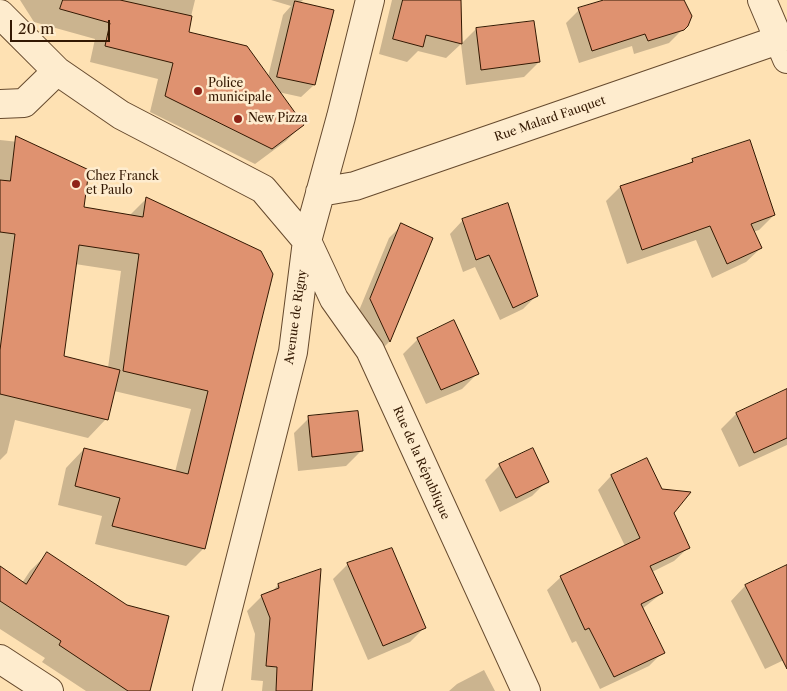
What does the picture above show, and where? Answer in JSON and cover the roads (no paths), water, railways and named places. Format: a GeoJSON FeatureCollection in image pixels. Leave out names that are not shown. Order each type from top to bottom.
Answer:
{"type":"FeatureCollection","features":[{"type":"Feature","properties":{"kind":"street","name":"Avenue de Rigny"},"geometry":{"type":"LineString","coordinates":[[207,691],[293,352],[307,241],[370,0]]}},
{"type":"Feature","properties":{"kind":"street"},"geometry":{"type":"LineString","coordinates":[[762,0],[783,50]]}},
{"type":"Feature","properties":{"kind":"street","name":"Rue de la République"},"geometry":{"type":"LineString","coordinates":[[0,14],[57,70],[121,115],[264,188],[307,241],[334,298],[370,350],[526,691]]}},
{"type":"Feature","properties":{"kind":"street","name":"Rue Malard Fauquet"},"geometry":{"type":"LineString","coordinates":[[320,192],[356,186],[783,50]]}},
{"type":"Feature","properties":{"kind":"street"},"geometry":{"type":"LineString","coordinates":[[0,104],[24,103],[57,70]]}},
{"type":"Feature","properties":{"kind":"street"},"geometry":{"type":"LineString","coordinates":[[0,659],[49,691]]}},
{"type":"Feature","properties":{"kind":"place","name":"Police municipale"},"geometry":{"type":"Point","coordinates":[198,91]}},
{"type":"Feature","properties":{"kind":"place","name":"New Pizza"},"geometry":{"type":"Point","coordinates":[238,119]}},
{"type":"Feature","properties":{"kind":"place","name":"Chez Franck et Paulo"},"geometry":{"type":"Point","coordinates":[76,184]}}]}
